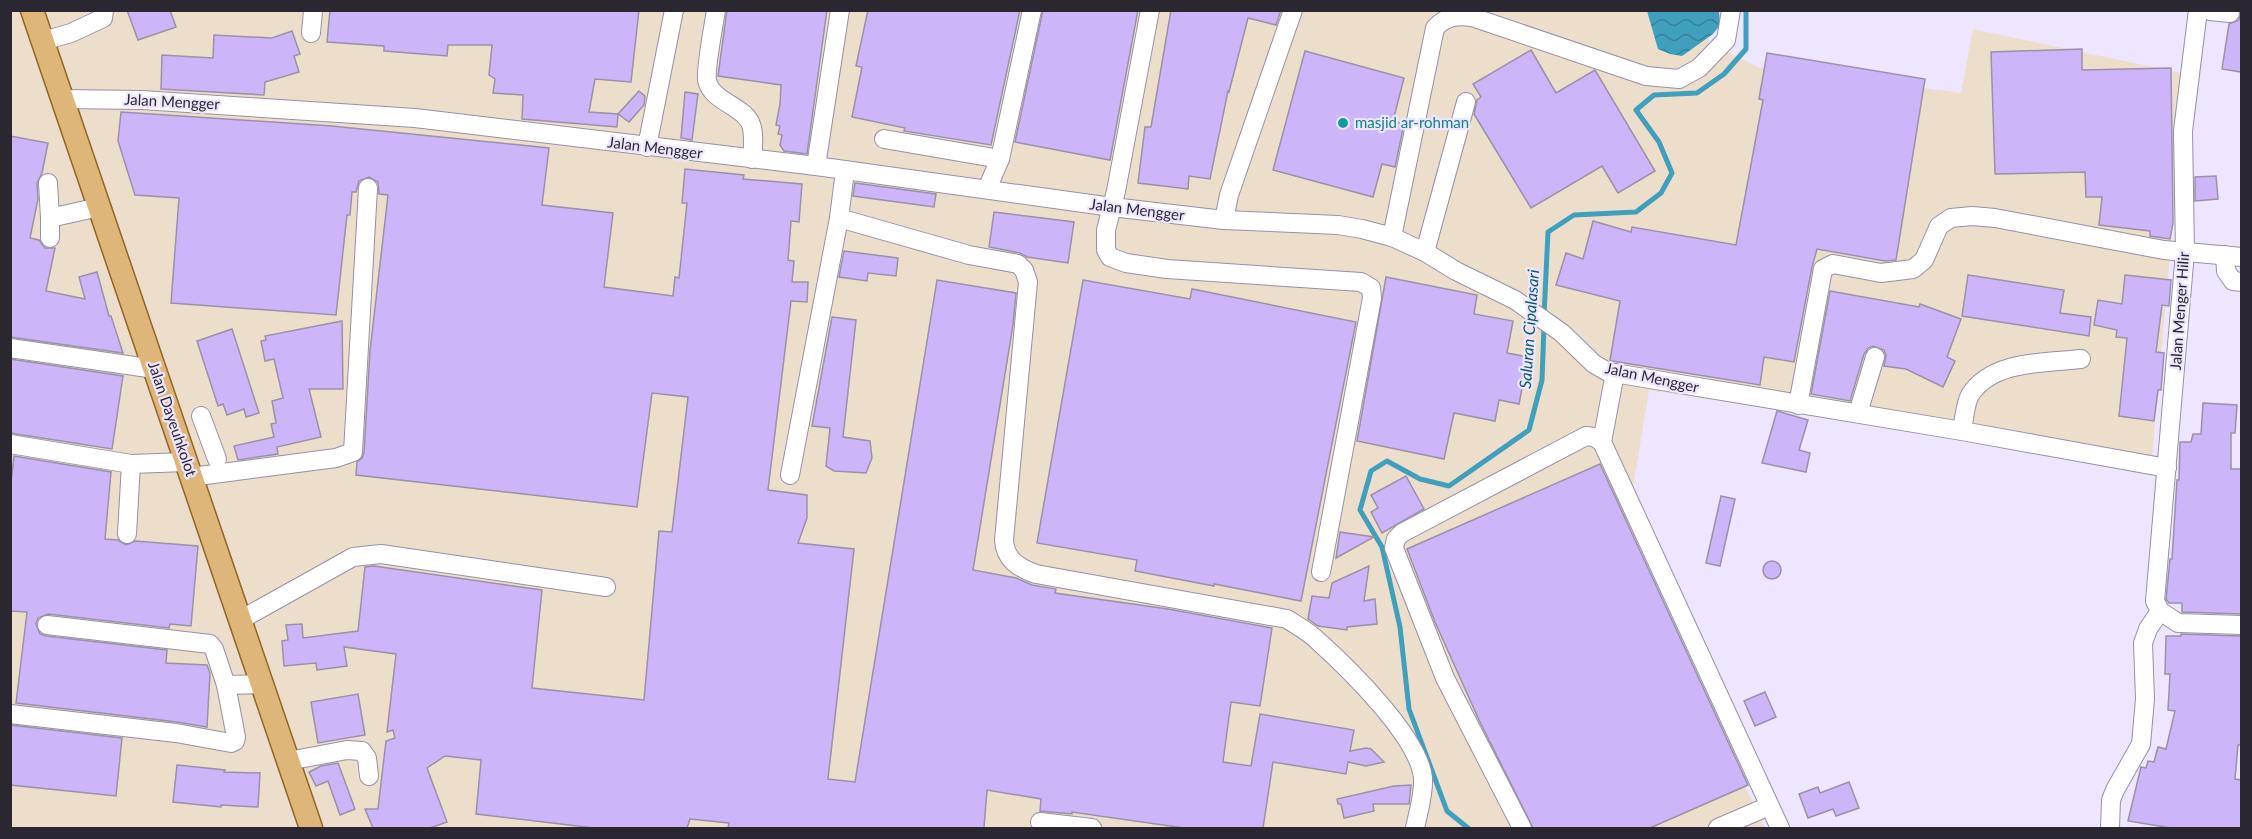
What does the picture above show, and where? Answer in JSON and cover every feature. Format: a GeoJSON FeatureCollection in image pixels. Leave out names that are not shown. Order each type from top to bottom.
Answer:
{"type":"FeatureCollection","features":[{"type":"Feature","properties":{"kind":"main road","name":"Jalan Dayeuhkolot"},"geometry":{"type":"LineString","coordinates":[[32,10],[311,828]]}},
{"type":"Feature","properties":{"kind":"street"},"geometry":{"type":"LineString","coordinates":[[43,41],[71,33],[103,18],[104,10]]}},
{"type":"Feature","properties":{"kind":"street"},"geometry":{"type":"LineString","coordinates":[[311,33],[313,10]]}},
{"type":"Feature","properties":{"kind":"street"},"geometry":{"type":"LineString","coordinates":[[647,147],[674,10]]}},
{"type":"Feature","properties":{"kind":"street"},"geometry":{"type":"LineString","coordinates":[[716,10],[706,80],[711,90],[746,116],[751,124],[752,159]]}},
{"type":"Feature","properties":{"kind":"street"},"geometry":{"type":"LineString","coordinates":[[816,166],[840,10]]}},
{"type":"Feature","properties":{"kind":"street"},"geometry":{"type":"LineString","coordinates":[[987,189],[1000,159],[1032,10]]}},
{"type":"Feature","properties":{"kind":"street"},"geometry":{"type":"LineString","coordinates":[[1150,10],[1107,230],[1106,250],[1110,257],[1125,262],[1167,269],[1361,282],[1371,288],[1373,293],[1321,572]]}},
{"type":"Feature","properties":{"kind":"street"},"geometry":{"type":"LineString","coordinates":[[1224,220],[1229,195],[1293,10]]}},
{"type":"Feature","properties":{"kind":"street"},"geometry":{"type":"LineString","coordinates":[[1392,237],[1435,28],[1443,20],[1458,15],[1472,17],[1647,76],[1679,79],[1699,68],[1726,40],[1731,10]]}},
{"type":"Feature","properties":{"kind":"street","name":"Jalan Menger Hilir"},"geometry":{"type":"LineString","coordinates":[[2160,611],[2155,601],[2155,590],[2168,468],[2185,252],[2184,131],[2198,10]]}},
{"type":"Feature","properties":{"kind":"street"},"geometry":{"type":"LineString","coordinates":[[2184,131],[2195,115],[2210,11],[2230,13]]}},
{"type":"Feature","properties":{"kind":"street","name":"Jalan Mengger"},"geometry":{"type":"LineString","coordinates":[[63,99],[142,100],[415,118],[816,166],[1112,207],[1224,220],[1338,225],[1392,237],[1515,300],[1562,333],[1593,364],[1608,372],[1798,405],[1858,413],[2168,468]]}},
{"type":"Feature","properties":{"kind":"street"},"geometry":{"type":"LineString","coordinates":[[1425,252],[1466,102]]}},
{"type":"Feature","properties":{"kind":"street"},"geometry":{"type":"LineString","coordinates":[[884,139],[1000,159]]}},
{"type":"Feature","properties":{"kind":"street"},"geometry":{"type":"LineString","coordinates":[[790,475],[839,218],[845,171]]}},
{"type":"Feature","properties":{"kind":"street"},"geometry":{"type":"LineString","coordinates":[[48,183],[50,238]]}},
{"type":"Feature","properties":{"kind":"street"},"geometry":{"type":"LineString","coordinates":[[10,444],[131,464],[336,458],[353,452],[368,188]]}},
{"type":"Feature","properties":{"kind":"street"},"geometry":{"type":"LineString","coordinates":[[50,218],[99,207]]}},
{"type":"Feature","properties":{"kind":"street"},"geometry":{"type":"LineString","coordinates":[[1798,405],[1823,269],[1829,265],[1881,273],[1913,269],[1924,260],[1939,226],[1951,218],[1972,216],[1995,218],[2185,252],[2233,256],[2226,271],[2233,281],[2241,282]]}},
{"type":"Feature","properties":{"kind":"street"},"geometry":{"type":"LineString","coordinates":[[839,218],[969,255],[1018,264],[1024,270],[1028,282],[1004,540],[1004,550],[1012,561],[1021,569],[1036,574],[1287,619],[1316,639],[1366,688],[1402,733],[1417,758],[1423,778],[1415,828]]}},
{"type":"Feature","properties":{"kind":"street"},"geometry":{"type":"LineString","coordinates":[[10,348],[155,369]]}},
{"type":"Feature","properties":{"kind":"street"},"geometry":{"type":"LineString","coordinates":[[1858,413],[1875,357]]}},
{"type":"Feature","properties":{"kind":"street"},"geometry":{"type":"LineString","coordinates":[[1962,431],[1969,397],[1980,383],[2007,368],[2081,359]]}},
{"type":"Feature","properties":{"kind":"street"},"geometry":{"type":"LineString","coordinates":[[1615,373],[1602,442],[1780,828]]}},
{"type":"Feature","properties":{"kind":"street"},"geometry":{"type":"LineString","coordinates":[[201,416],[217,459]]}},
{"type":"Feature","properties":{"kind":"street"},"geometry":{"type":"LineString","coordinates":[[186,461],[208,436]]}},
{"type":"Feature","properties":{"kind":"street"},"geometry":{"type":"LineString","coordinates":[[1522,828],[1445,678],[1394,548],[1396,539],[1402,534],[1586,436],[1602,442]]}},
{"type":"Feature","properties":{"kind":"street"},"geometry":{"type":"LineString","coordinates":[[127,534],[131,464]]}},
{"type":"Feature","properties":{"kind":"street"},"geometry":{"type":"LineString","coordinates":[[240,620],[353,557],[381,554],[606,587]]}},
{"type":"Feature","properties":{"kind":"street"},"geometry":{"type":"LineString","coordinates":[[2110,828],[2111,800],[2141,744],[2145,699],[2143,643],[2148,629],[2160,611],[2178,623],[2241,625]]}},
{"type":"Feature","properties":{"kind":"street"},"geometry":{"type":"LineString","coordinates":[[10,714],[176,733],[231,743],[236,737],[226,685],[214,649],[210,644],[47,626]]}},
{"type":"Feature","properties":{"kind":"street"},"geometry":{"type":"LineString","coordinates":[[226,685],[262,684]]}},
{"type":"Feature","properties":{"kind":"street"},"geometry":{"type":"LineString","coordinates":[[288,761],[347,750],[362,751],[367,758],[369,776]]}},
{"type":"Feature","properties":{"kind":"street"},"geometry":{"type":"LineString","coordinates":[[1718,828],[1769,806]]}},
{"type":"Feature","properties":{"kind":"street"},"geometry":{"type":"LineString","coordinates":[[1040,822],[1092,828]]}},
{"type":"Feature","properties":{"kind":"shaded area"},"geometry":{"type":"Polygon","coordinates":[[[1707,10],[1709,43],[1760,68],[1961,93],[1973,29],[2186,74],[2151,469],[1649,390],[1625,537],[1765,828],[11,828],[10,11],[1707,10]]]}},
{"type":"Feature","properties":{"kind":"water"},"geometry":{"type":"Polygon","coordinates":[[[1647,11],[1719,11],[1720,25],[1713,34],[1682,56],[1670,54],[1658,49],[1647,11]]]}},
{"type":"Feature","properties":{"kind":"building"},"geometry":{"type":"Polygon","coordinates":[[[127,10],[170,10],[176,27],[138,40],[127,10]]]}},
{"type":"Feature","properties":{"kind":"building"},"geometry":{"type":"Polygon","coordinates":[[[330,10],[639,10],[631,82],[595,79],[589,112],[618,114],[617,127],[522,119],[523,95],[493,93],[495,79],[489,75],[492,45],[448,45],[447,56],[384,51],[384,46],[327,42],[330,10]]]}},
{"type":"Feature","properties":{"kind":"building"},"geometry":{"type":"Polygon","coordinates":[[[727,10],[827,10],[807,154],[784,151],[780,145],[782,135],[778,134],[780,126],[776,125],[781,85],[718,76],[727,10]]]}},
{"type":"Feature","properties":{"kind":"building"},"geometry":{"type":"Polygon","coordinates":[[[868,10],[1020,10],[991,145],[904,131],[905,128],[852,117],[862,67],[856,66],[868,10]]]}},
{"type":"Feature","properties":{"kind":"building"},"geometry":{"type":"Polygon","coordinates":[[[1043,10],[1138,10],[1110,160],[1015,142],[1043,10]]]}},
{"type":"Feature","properties":{"kind":"building"},"geometry":{"type":"Polygon","coordinates":[[[1171,10],[1281,10],[1276,25],[1248,18],[1228,91],[1210,179],[1189,176],[1188,189],[1138,183],[1145,127],[1151,127],[1171,10]]]}},
{"type":"Feature","properties":{"kind":"building"},"geometry":{"type":"Polygon","coordinates":[[[2241,10],[2241,72],[2222,69],[2229,24],[2239,20],[2241,10]]]}},
{"type":"Feature","properties":{"kind":"building"},"geometry":{"type":"Polygon","coordinates":[[[292,31],[300,54],[294,56],[299,72],[265,82],[264,95],[161,89],[162,55],[213,58],[214,35],[272,38],[292,31]]]}},
{"type":"Feature","properties":{"kind":"building"},"geometry":{"type":"Polygon","coordinates":[[[2082,49],[2082,70],[2171,68],[2173,223],[2170,239],[2150,236],[2150,231],[2099,225],[2102,197],[2086,197],[2085,172],[1995,174],[1991,52],[2082,49]]]}},
{"type":"Feature","properties":{"kind":"building"},"geometry":{"type":"Polygon","coordinates":[[[1531,50],[1556,93],[1595,70],[1655,171],[1618,193],[1602,166],[1531,208],[1474,114],[1477,100],[1481,97],[1473,84],[1531,50]]]}},
{"type":"Feature","properties":{"kind":"building","name":"masjid ar-rohman"},"geometry":{"type":"Polygon","coordinates":[[[1305,51],[1404,78],[1393,121],[1404,124],[1395,167],[1382,164],[1373,197],[1273,170],[1305,51]]]}},
{"type":"Feature","properties":{"kind":"building"},"geometry":{"type":"Polygon","coordinates":[[[1767,53],[1925,79],[1896,260],[1885,261],[1817,249],[1794,362],[1764,357],[1760,385],[1610,360],[1620,301],[1556,285],[1566,253],[1583,259],[1593,221],[1631,232],[1632,227],[1736,245],[1763,100],[1759,99],[1767,53]]]}},
{"type":"Feature","properties":{"kind":"building"},"geometry":{"type":"Polygon","coordinates":[[[639,91],[645,96],[644,105],[629,122],[618,114],[639,91]]]}},
{"type":"Feature","properties":{"kind":"building"},"geometry":{"type":"Polygon","coordinates":[[[685,92],[698,94],[692,140],[681,138],[685,92]]]}},
{"type":"Feature","properties":{"kind":"building"},"geometry":{"type":"Polygon","coordinates":[[[121,112],[332,126],[549,148],[542,205],[613,213],[604,287],[673,296],[675,277],[679,278],[687,203],[682,203],[685,169],[744,175],[743,179],[802,184],[799,222],[791,221],[788,260],[794,261],[792,282],[808,282],[807,302],[791,301],[768,490],[807,495],[807,518],[798,543],[854,549],[828,779],[855,782],[937,280],[1016,293],[1013,325],[973,570],[1056,589],[1055,593],[1168,609],[1272,628],[1260,706],[1231,702],[1223,762],[1251,766],[1260,714],[1354,730],[1350,751],[1371,749],[1384,762],[1366,766],[1348,762],[1346,774],[1273,762],[1263,828],[1184,828],[1072,812],[1072,814],[1040,811],[1041,799],[987,790],[984,828],[728,828],[729,823],[690,819],[687,828],[594,828],[476,814],[481,760],[445,756],[427,768],[447,822],[430,828],[373,828],[365,809],[378,809],[386,741],[395,738],[393,730],[387,732],[396,654],[344,647],[347,666],[317,670],[316,663],[284,666],[282,641],[288,640],[286,625],[302,624],[303,638],[358,631],[365,567],[374,566],[542,590],[532,688],[644,700],[659,531],[672,532],[688,397],[652,393],[637,507],[356,475],[357,462],[364,453],[370,351],[388,195],[379,194],[378,182],[369,177],[359,181],[356,192],[352,192],[350,215],[347,215],[336,315],[171,303],[179,198],[135,195],[118,141],[121,112]]]}},
{"type":"Feature","properties":{"kind":"building"},"geometry":{"type":"Polygon","coordinates":[[[10,136],[48,143],[42,173],[37,183],[38,199],[30,238],[39,240],[45,248],[55,248],[46,291],[85,299],[79,277],[97,272],[109,316],[111,316],[123,353],[10,337],[10,136]]]}},
{"type":"Feature","properties":{"kind":"building"},"geometry":{"type":"Polygon","coordinates":[[[2216,176],[2218,199],[2195,201],[2195,177],[2216,176]]]}},
{"type":"Feature","properties":{"kind":"building"},"geometry":{"type":"Polygon","coordinates":[[[855,183],[936,194],[934,207],[853,196],[855,183]]]}},
{"type":"Feature","properties":{"kind":"building"},"geometry":{"type":"Polygon","coordinates":[[[994,212],[1074,222],[1068,263],[1027,257],[1020,253],[989,247],[994,212]]]}},
{"type":"Feature","properties":{"kind":"building"},"geometry":{"type":"Polygon","coordinates":[[[844,251],[898,258],[896,276],[868,273],[867,281],[839,277],[844,251]]]}},
{"type":"Feature","properties":{"kind":"building"},"geometry":{"type":"Polygon","coordinates":[[[1968,275],[2064,290],[2060,313],[2091,317],[2089,336],[1962,316],[1968,275]]]}},
{"type":"Feature","properties":{"kind":"building"},"geometry":{"type":"Polygon","coordinates":[[[2125,275],[2171,280],[2169,306],[2162,305],[2156,352],[2164,353],[2161,390],[2158,390],[2154,421],[2119,416],[2127,338],[2116,337],[2117,330],[2094,325],[2098,300],[2122,304],[2125,275]]]}},
{"type":"Feature","properties":{"kind":"building"},"geometry":{"type":"Polygon","coordinates":[[[1386,277],[1477,295],[1474,314],[1513,321],[1507,353],[1528,357],[1519,404],[1499,400],[1495,421],[1454,413],[1444,459],[1357,441],[1386,277]]]}},
{"type":"Feature","properties":{"kind":"building"},"geometry":{"type":"Polygon","coordinates":[[[1083,280],[1190,299],[1192,289],[1356,322],[1301,601],[1135,571],[1137,560],[1037,543],[1083,280]]]}},
{"type":"Feature","properties":{"kind":"building"},"geometry":{"type":"Polygon","coordinates":[[[1830,291],[1919,307],[1920,304],[1961,319],[1947,357],[1955,361],[1943,387],[1906,369],[1884,366],[1886,355],[1884,350],[1873,346],[1868,348],[1864,354],[1850,401],[1811,394],[1830,291]]]}},
{"type":"Feature","properties":{"kind":"building"},"geometry":{"type":"Polygon","coordinates":[[[832,317],[856,320],[843,437],[870,441],[872,458],[866,473],[834,471],[826,466],[830,428],[812,426],[832,317]]]}},
{"type":"Feature","properties":{"kind":"building"},"geometry":{"type":"Polygon","coordinates":[[[342,321],[343,389],[309,389],[321,437],[277,447],[278,454],[238,460],[234,446],[274,437],[271,424],[276,423],[272,401],[283,398],[274,359],[265,361],[261,341],[266,340],[265,336],[342,321]]]}},
{"type":"Feature","properties":{"kind":"building"},"geometry":{"type":"Polygon","coordinates":[[[232,329],[259,413],[246,417],[244,409],[227,415],[223,404],[218,406],[197,341],[232,329]]]}},
{"type":"Feature","properties":{"kind":"building"},"geometry":{"type":"Polygon","coordinates":[[[10,359],[123,376],[112,449],[10,433],[10,359]]]}},
{"type":"Feature","properties":{"kind":"building"},"geometry":{"type":"Polygon","coordinates":[[[2203,403],[2237,405],[2235,433],[2231,433],[2231,469],[2241,469],[2241,614],[2182,612],[2182,603],[2169,603],[2166,599],[2170,559],[2172,559],[2180,442],[2191,442],[2193,434],[2201,434],[2203,403]]]}},
{"type":"Feature","properties":{"kind":"building"},"geometry":{"type":"Polygon","coordinates":[[[1777,411],[1808,420],[1799,450],[1810,453],[1806,472],[1762,463],[1777,411]]]}},
{"type":"Feature","properties":{"kind":"building"},"geometry":{"type":"Polygon","coordinates":[[[14,456],[111,472],[105,539],[118,540],[126,545],[135,541],[198,546],[191,626],[170,624],[169,628],[48,614],[38,618],[36,624],[40,634],[46,636],[167,650],[166,663],[207,665],[210,673],[207,727],[16,703],[27,612],[10,611],[10,492],[14,456]]]}},
{"type":"Feature","properties":{"kind":"building"},"geometry":{"type":"Polygon","coordinates":[[[1600,464],[1748,785],[1650,828],[1533,828],[1479,720],[1435,622],[1407,549],[1600,464]]]}},
{"type":"Feature","properties":{"kind":"building"},"geometry":{"type":"Polygon","coordinates":[[[1406,476],[1424,509],[1382,533],[1371,512],[1378,508],[1371,495],[1406,476]]]}},
{"type":"Feature","properties":{"kind":"building"},"geometry":{"type":"Polygon","coordinates":[[[1721,496],[1735,499],[1720,566],[1706,563],[1721,496]]]}},
{"type":"Feature","properties":{"kind":"building"},"geometry":{"type":"Polygon","coordinates":[[[1340,532],[1374,537],[1336,558],[1340,532]]]}},
{"type":"Feature","properties":{"kind":"building"},"geometry":{"type":"Polygon","coordinates":[[[1772,561],[1778,564],[1781,570],[1778,576],[1772,579],[1766,576],[1763,570],[1766,564],[1772,561]]]}},
{"type":"Feature","properties":{"kind":"building"},"geometry":{"type":"Polygon","coordinates":[[[1369,566],[1364,601],[1375,599],[1377,624],[1347,627],[1347,630],[1318,626],[1308,619],[1312,596],[1329,598],[1332,583],[1369,566]]]}},
{"type":"Feature","properties":{"kind":"building"},"geometry":{"type":"Polygon","coordinates":[[[2181,634],[2241,636],[2241,745],[2238,745],[2235,779],[2241,780],[2241,828],[2171,828],[2128,821],[2141,767],[2146,768],[2148,761],[2154,762],[2158,747],[2166,749],[2175,711],[2168,710],[2170,674],[2165,674],[2166,636],[2181,636],[2181,634]]]}},
{"type":"Feature","properties":{"kind":"building"},"geometry":{"type":"Polygon","coordinates":[[[1765,692],[1776,717],[1755,726],[1744,701],[1765,692]]]}},
{"type":"Feature","properties":{"kind":"building"},"geometry":{"type":"Polygon","coordinates":[[[358,694],[365,735],[318,743],[311,702],[358,694]]]}},
{"type":"Feature","properties":{"kind":"building"},"geometry":{"type":"Polygon","coordinates":[[[10,725],[122,738],[116,796],[10,785],[10,725]]]}},
{"type":"Feature","properties":{"kind":"building"},"geometry":{"type":"Polygon","coordinates":[[[338,763],[355,809],[340,815],[328,781],[316,786],[309,772],[321,766],[338,763]]]}},
{"type":"Feature","properties":{"kind":"building"},"geometry":{"type":"Polygon","coordinates":[[[177,765],[225,770],[224,772],[260,773],[258,807],[221,805],[221,807],[173,802],[177,765]]]}},
{"type":"Feature","properties":{"kind":"building"},"geometry":{"type":"Polygon","coordinates":[[[1849,782],[1859,808],[1836,816],[1833,809],[1808,818],[1799,794],[1818,787],[1820,793],[1849,782]]]}},
{"type":"Feature","properties":{"kind":"building"},"geometry":{"type":"Polygon","coordinates":[[[1411,785],[1409,804],[1373,804],[1374,811],[1344,818],[1341,804],[1338,804],[1337,799],[1394,786],[1411,785]]]}},
{"type":"Feature","properties":{"kind":"waterway","name":"Saluran Cipalasari"},"geometry":{"type":"LineString","coordinates":[[1544,316],[1548,232],[1574,215],[1636,212],[1661,193],[1672,173],[1659,142],[1636,110],[1654,95],[1697,93],[1724,74],[1746,49],[1746,10]]}},
{"type":"Feature","properties":{"kind":"waterway","name":"Saluran Cipalasari"},"geometry":{"type":"LineString","coordinates":[[1468,828],[1447,811],[1409,709],[1400,627],[1382,547],[1360,510],[1371,471],[1387,461],[1420,479],[1449,486],[1529,430],[1542,380],[1544,326]]}},
{"type":"Feature","properties":{"kind":"place","name":"masjid ar-rohman"},"geometry":{"type":"Point","coordinates":[1343,123]}}]}
